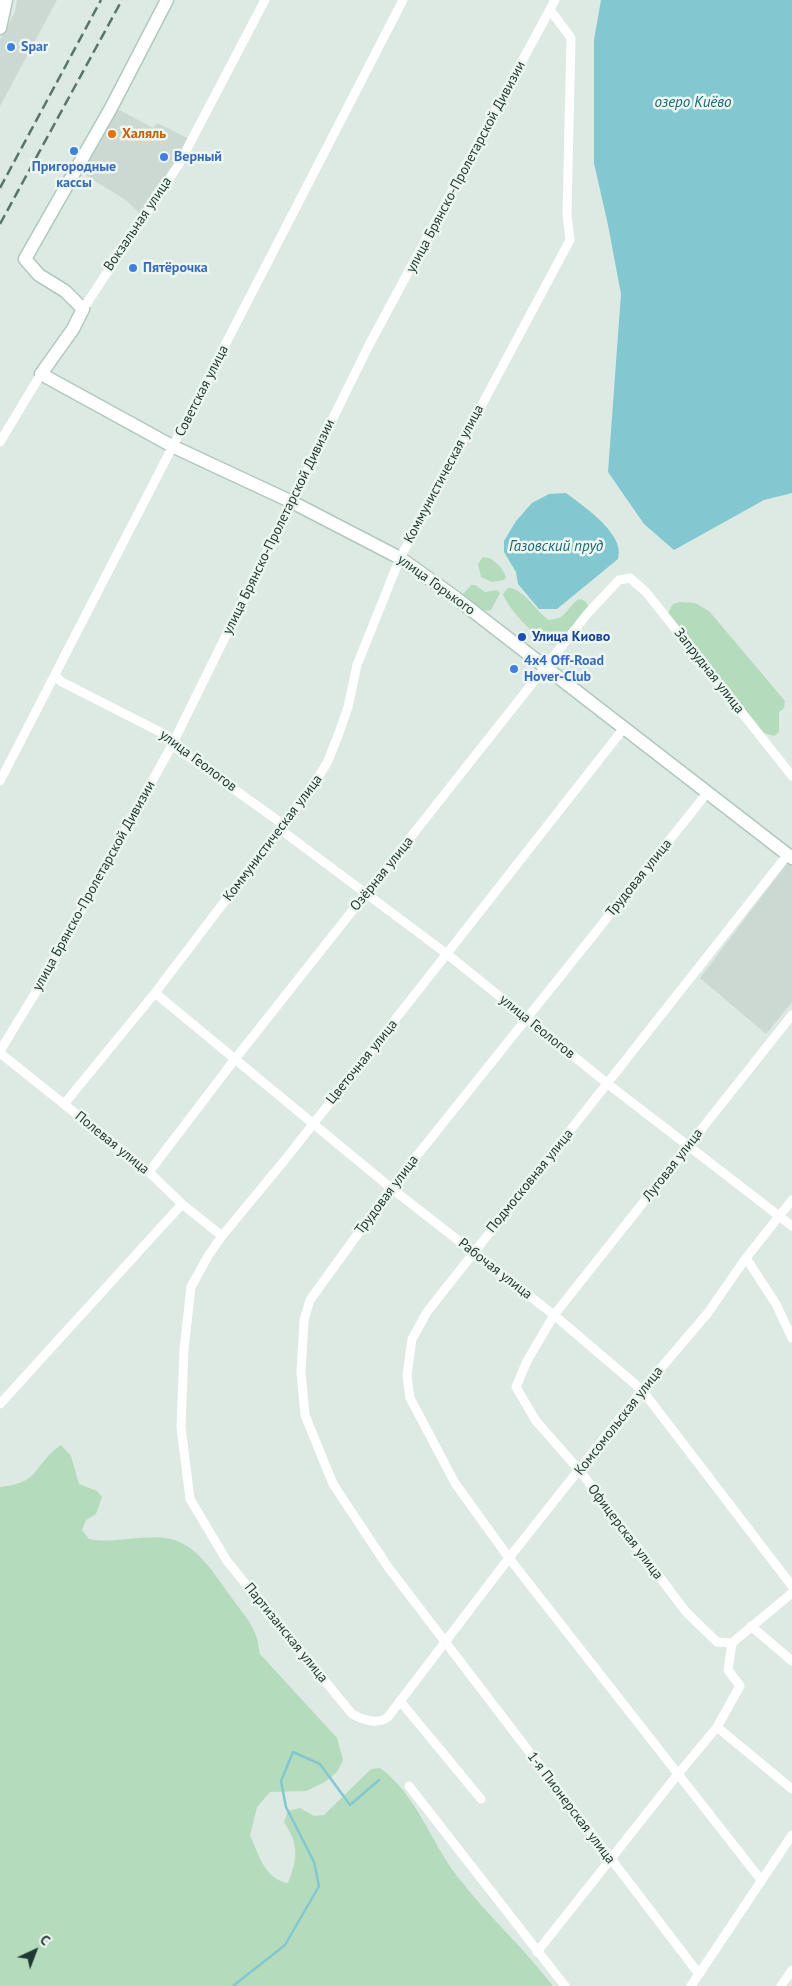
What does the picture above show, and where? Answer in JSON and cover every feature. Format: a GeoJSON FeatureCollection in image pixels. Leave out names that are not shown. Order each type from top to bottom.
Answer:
{"type":"FeatureCollection","features":[{"type":"Feature","properties":{"kind":"street"},"geometry":{"type":"LineString","coordinates":[[83,309],[65,291],[39,275],[25,259],[107,115],[167,0]]}},
{"type":"Feature","properties":{"kind":"street","name":"Вокзальная улица"},"geometry":{"type":"LineString","coordinates":[[0,442],[41,374],[73,329],[83,309],[179,164],[265,0]]}},
{"type":"Feature","properties":{"kind":"street","name":"Советская улица"},"geometry":{"type":"LineString","coordinates":[[0,781],[403,0]]}},
{"type":"Feature","properties":{"kind":"street","name":"улица Брянско-Пролетарской Дивизии"},"geometry":{"type":"LineString","coordinates":[[0,1052],[42,982],[172,745],[369,345],[555,0]]}},
{"type":"Feature","properties":{"kind":"street"},"geometry":{"type":"LineString","coordinates":[[0,28],[4,5]]}},
{"type":"Feature","properties":{"kind":"street","name":"Коммунистическая улица"},"geometry":{"type":"LineString","coordinates":[[64,1104],[155,992],[282,828],[328,761],[348,707],[357,665],[400,558],[570,240],[567,214],[571,38],[551,10]]}},
{"type":"Feature","properties":{"kind":"street","name":"улица Горького"},"geometry":{"type":"LineString","coordinates":[[41,374],[174,447],[292,502],[400,558],[456,598],[790,856]]}},
{"type":"Feature","properties":{"kind":"street","name":"Запрудная улица"},"geometry":{"type":"LineString","coordinates":[[619,580],[630,578],[646,592],[792,776]]}},
{"type":"Feature","properties":{"kind":"street","name":"Озёрная улица"},"geometry":{"type":"LineString","coordinates":[[149,1172],[235,1059],[603,594],[619,580]]}},
{"type":"Feature","properties":{"kind":"street","name":"улица Геологов"},"geometry":{"type":"LineString","coordinates":[[55,676],[62,682],[168,736],[172,745],[448,954],[608,1084],[792,1226]]}},
{"type":"Feature","properties":{"kind":"street","name":"Цветочная улица"},"geometry":{"type":"LineString","coordinates":[[181,1427],[184,1349],[191,1287],[208,1256],[448,954],[624,728]]}},
{"type":"Feature","properties":{"kind":"street","name":"Трудовая улица"},"geometry":{"type":"LineString","coordinates":[[445,1640],[388,1567],[333,1484],[305,1415],[301,1372],[304,1320],[310,1300],[391,1188],[707,793]]}},
{"type":"Feature","properties":{"kind":"street","name":"Подмосковная улица"},"geometry":{"type":"LineString","coordinates":[[509,1558],[455,1483],[410,1398],[406,1375],[412,1339],[427,1312],[790,856]]}},
{"type":"Feature","properties":{"kind":"street","name":"Рабочая улица"},"geometry":{"type":"LineString","coordinates":[[155,992],[391,1188],[554,1315],[642,1390],[792,1586]]}},
{"type":"Feature","properties":{"kind":"street","name":"Луговая улица"},"geometry":{"type":"LineString","coordinates":[[554,1315],[792,1015]]}},
{"type":"Feature","properties":{"kind":"street","name":"Полевая улица"},"geometry":{"type":"LineString","coordinates":[[0,1052],[149,1172],[182,1204],[222,1236]]}},
{"type":"Feature","properties":{"kind":"street","name":"Комсомольская улица"},"geometry":{"type":"LineString","coordinates":[[445,1640],[642,1390],[706,1314],[746,1258],[792,1200]]}},
{"type":"Feature","properties":{"kind":"street"},"geometry":{"type":"LineString","coordinates":[[0,1404],[182,1204]]}},
{"type":"Feature","properties":{"kind":"street"},"geometry":{"type":"LineString","coordinates":[[746,1258],[776,1304],[792,1338]]}},
{"type":"Feature","properties":{"kind":"street","name":"Офицерская улица"},"geometry":{"type":"LineString","coordinates":[[554,1315],[527,1361],[516,1388],[536,1421],[580,1471],[686,1612],[717,1642],[732,1643]]}},
{"type":"Feature","properties":{"kind":"street","name":"Партизанская улица"},"geometry":{"type":"LineString","coordinates":[[181,1427],[190,1499],[227,1561],[352,1714],[358,1718],[381,1721],[388,1717],[445,1640]]}},
{"type":"Feature","properties":{"kind":"street"},"geometry":{"type":"LineString","coordinates":[[509,1558],[761,1880]]}},
{"type":"Feature","properties":{"kind":"street"},"geometry":{"type":"LineString","coordinates":[[537,1952],[717,1727],[740,1686],[728,1670],[732,1643],[792,1593]]}},
{"type":"Feature","properties":{"kind":"street"},"geometry":{"type":"LineString","coordinates":[[751,1626],[792,1661]]}},
{"type":"Feature","properties":{"kind":"street","name":"1-я Пионерская улица"},"geometry":{"type":"LineString","coordinates":[[445,1640],[610,1861],[699,1974]]}},
{"type":"Feature","properties":{"kind":"street"},"geometry":{"type":"LineString","coordinates":[[400,1701],[481,1799]]}},
{"type":"Feature","properties":{"kind":"street"},"geometry":{"type":"LineString","coordinates":[[717,1727],[792,1789]]}},
{"type":"Feature","properties":{"kind":"street"},"geometry":{"type":"LineString","coordinates":[[409,1786],[537,1952],[566,1986]]}},
{"type":"Feature","properties":{"kind":"street"},"geometry":{"type":"LineString","coordinates":[[691,1986],[792,1835]]}},
{"type":"Feature","properties":{"kind":"street"},"geometry":{"type":"LineString","coordinates":[[781,1986],[792,1970]]}},
{"type":"Feature","properties":{"kind":"shaded area"},"geometry":{"type":"Polygon","coordinates":[[[17,0],[57,0],[0,106],[0,40],[15,12],[17,0]]]}},
{"type":"Feature","properties":{"kind":"shaded area"},"geometry":{"type":"Polygon","coordinates":[[[116,108],[153,128],[157,123],[189,139],[170,178],[142,216],[127,201],[79,171],[116,108]]]}},
{"type":"Feature","properties":{"kind":"shaded area"},"geometry":{"type":"Polygon","coordinates":[[[788,862],[792,865],[792,1002],[766,1034],[700,978],[788,862]]]}},
{"type":"Feature","properties":{"kind":"green space"},"geometry":{"type":"Polygon","coordinates":[[[483,557],[494,561],[503,570],[506,577],[504,580],[492,582],[481,577],[478,564],[483,557]]]}},
{"type":"Feature","properties":{"kind":"green space"},"geometry":{"type":"Polygon","coordinates":[[[471,585],[475,585],[485,592],[497,590],[500,593],[491,610],[479,609],[468,601],[463,594],[471,585]]]}},
{"type":"Feature","properties":{"kind":"green space"},"geometry":{"type":"Polygon","coordinates":[[[508,588],[514,589],[525,596],[549,620],[561,617],[574,603],[581,599],[589,607],[560,642],[553,645],[539,637],[517,616],[503,594],[508,588]]]}},
{"type":"Feature","properties":{"kind":"green space"},"geometry":{"type":"Polygon","coordinates":[[[680,602],[695,603],[709,611],[785,701],[784,708],[779,712],[779,732],[774,736],[764,733],[668,613],[673,604],[680,602]]]}},
{"type":"Feature","properties":{"kind":"green space"},"geometry":{"type":"Polygon","coordinates":[[[61,1445],[71,1456],[79,1484],[97,1491],[102,1497],[96,1514],[86,1520],[82,1530],[89,1539],[108,1541],[155,1537],[165,1538],[176,1541],[195,1552],[204,1560],[248,1620],[257,1638],[260,1654],[337,1738],[343,1760],[337,1772],[325,1782],[306,1791],[270,1792],[257,1807],[250,1835],[263,1865],[273,1877],[288,1883],[294,1866],[294,1845],[284,1822],[288,1811],[300,1808],[314,1816],[324,1815],[371,1769],[380,1768],[404,1791],[457,1876],[553,1986],[0,1986],[0,1487],[23,1482],[61,1445]]]}},
{"type":"Feature","properties":{"kind":"water","name":"озеро Киёво"},"geometry":{"type":"Polygon","coordinates":[[[601,0],[792,0],[792,493],[764,500],[674,550],[644,524],[608,472],[621,294],[594,163],[594,40],[601,0]]]}},
{"type":"Feature","properties":{"kind":"water","name":"Газовский пруд"},"geometry":{"type":"Polygon","coordinates":[[[566,493],[592,513],[610,531],[616,540],[619,550],[618,559],[557,609],[539,609],[518,584],[516,572],[504,552],[504,541],[516,521],[532,503],[549,494],[566,493]]]}},
{"type":"Feature","properties":{"kind":"waterway"},"geometry":{"type":"LineString","coordinates":[[233,1986],[285,1945],[319,1886],[314,1862],[286,1807],[281,1781],[293,1752],[320,1764],[350,1805],[379,1780]]}},
{"type":"Feature","properties":{"kind":"railway"},"geometry":{"type":"LineString","coordinates":[[0,188],[101,0]]}},
{"type":"Feature","properties":{"kind":"railway"},"geometry":{"type":"LineString","coordinates":[[0,224],[122,0]]}},
{"type":"Feature","properties":{"kind":"place","name":"Spar"},"geometry":{"type":"Point","coordinates":[11,47]}},
{"type":"Feature","properties":{"kind":"place","name":"Халяль"},"geometry":{"type":"Point","coordinates":[112,134]}},
{"type":"Feature","properties":{"kind":"place","name":"Пригородные кассы"},"geometry":{"type":"Point","coordinates":[74,151]}},
{"type":"Feature","properties":{"kind":"place","name":"Верный"},"geometry":{"type":"Point","coordinates":[164,157]}},
{"type":"Feature","properties":{"kind":"place","name":"Пятёрочка"},"geometry":{"type":"Point","coordinates":[133,268]}},
{"type":"Feature","properties":{"kind":"place","name":"Улица Киово"},"geometry":{"type":"Point","coordinates":[522,637]}},
{"type":"Feature","properties":{"kind":"place","name":"4x4 Off-Road Hover-Club"},"geometry":{"type":"Point","coordinates":[514,669]}}]}
